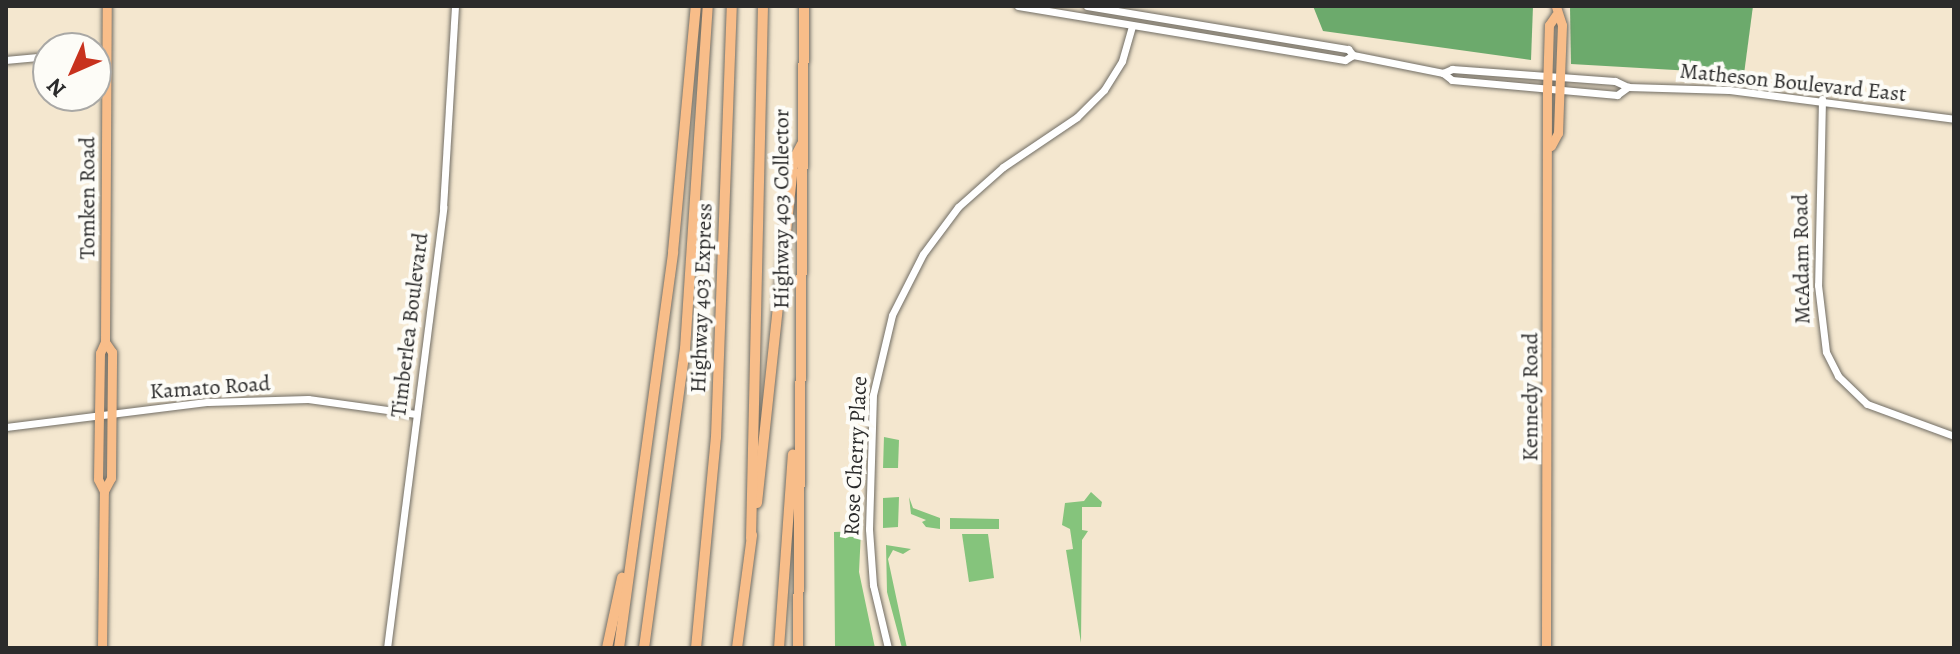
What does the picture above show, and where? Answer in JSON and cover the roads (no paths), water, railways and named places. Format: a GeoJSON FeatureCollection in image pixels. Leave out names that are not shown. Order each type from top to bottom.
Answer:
{"type":"FeatureCollection","features":[{"type":"Feature","properties":{"kind":"highway"},"geometry":{"type":"LineString","coordinates":[[619,648],[673,252],[696,6]]}},
{"type":"Feature","properties":{"kind":"highway"},"geometry":{"type":"LineString","coordinates":[[644,648],[685,349],[708,6]]}},
{"type":"Feature","properties":{"kind":"highway","name":"Highway 403 Express"},"geometry":{"type":"LineString","coordinates":[[696,648],[705,591],[732,6]]}},
{"type":"Feature","properties":{"kind":"highway"},"geometry":{"type":"LineString","coordinates":[[751,538],[763,6]]}},
{"type":"Feature","properties":{"kind":"highway","name":"Highway 403 Collector"},"geometry":{"type":"LineString","coordinates":[[799,412],[804,6]]}},
{"type":"Feature","properties":{"kind":"highway"},"geometry":{"type":"LineString","coordinates":[[737,648],[775,363],[794,159],[803,143]]}},
{"type":"Feature","properties":{"kind":"highway"},"geometry":{"type":"LineString","coordinates":[[779,648],[799,412]]}},
{"type":"Feature","properties":{"kind":"highway"},"geometry":{"type":"LineString","coordinates":[[798,648],[799,412]]}},
{"type":"Feature","properties":{"kind":"highway"},"geometry":{"type":"LineString","coordinates":[[607,648],[636,518]]}},
{"type":"Feature","properties":{"kind":"main road","name":"Tomken Road"},"geometry":{"type":"LineString","coordinates":[[107,6],[108,32]]}},
{"type":"Feature","properties":{"kind":"main road","name":"Kennedy Road"},"geometry":{"type":"LineString","coordinates":[[1546,648],[1551,146],[1547,76],[1549,25],[1556,10]]}},
{"type":"Feature","properties":{"kind":"main road","name":"Kennedy Road"},"geometry":{"type":"LineString","coordinates":[[1551,146],[1558,133],[1560,92],[1562,25],[1556,10]]}},
{"type":"Feature","properties":{"kind":"main road","name":"Tomken Road"},"geometry":{"type":"LineString","coordinates":[[102,648],[104,491],[98,479],[100,353],[105,342],[107,112]]}},
{"type":"Feature","properties":{"kind":"main road","name":"Tomken Road"},"geometry":{"type":"LineString","coordinates":[[104,491],[111,478],[112,352],[105,342]]}},
{"type":"Feature","properties":{"kind":"street","name":"Timberlea Boulevard"},"geometry":{"type":"LineString","coordinates":[[387,648],[451,132],[455,6]]}},
{"type":"Feature","properties":{"kind":"street","name":"Matheson Boulevard East"},"geometry":{"type":"LineString","coordinates":[[1018,6],[1345,60],[1353,55]]}},
{"type":"Feature","properties":{"kind":"street","name":"Matheson Boulevard East"},"geometry":{"type":"LineString","coordinates":[[1087,6],[1348,49],[1353,55],[1443,73],[1452,80],[1617,95],[1628,87]]}},
{"type":"Feature","properties":{"kind":"street","name":"Rose Cherry Place"},"geometry":{"type":"LineString","coordinates":[[888,648],[873,585],[869,529],[873,395],[892,315],[912,272],[958,207],[1003,167],[1077,117],[1104,90],[1122,61],[1132,25]]}},
{"type":"Feature","properties":{"kind":"street"},"geometry":{"type":"LineString","coordinates":[[6,60],[32,58]]}},
{"type":"Feature","properties":{"kind":"street","name":"Matheson Boulevard East"},"geometry":{"type":"LineString","coordinates":[[1443,73],[1452,69],[1615,81],[1628,87],[1822,99],[1954,119]]}},
{"type":"Feature","properties":{"kind":"street","name":"McAdam Road"},"geometry":{"type":"LineString","coordinates":[[1822,99],[1818,271],[1826,352],[1838,376],[1867,404],[1954,436]]}},
{"type":"Feature","properties":{"kind":"street","name":"Kamato Road"},"geometry":{"type":"LineString","coordinates":[[6,427],[208,402],[308,399],[416,414]]}}]}
